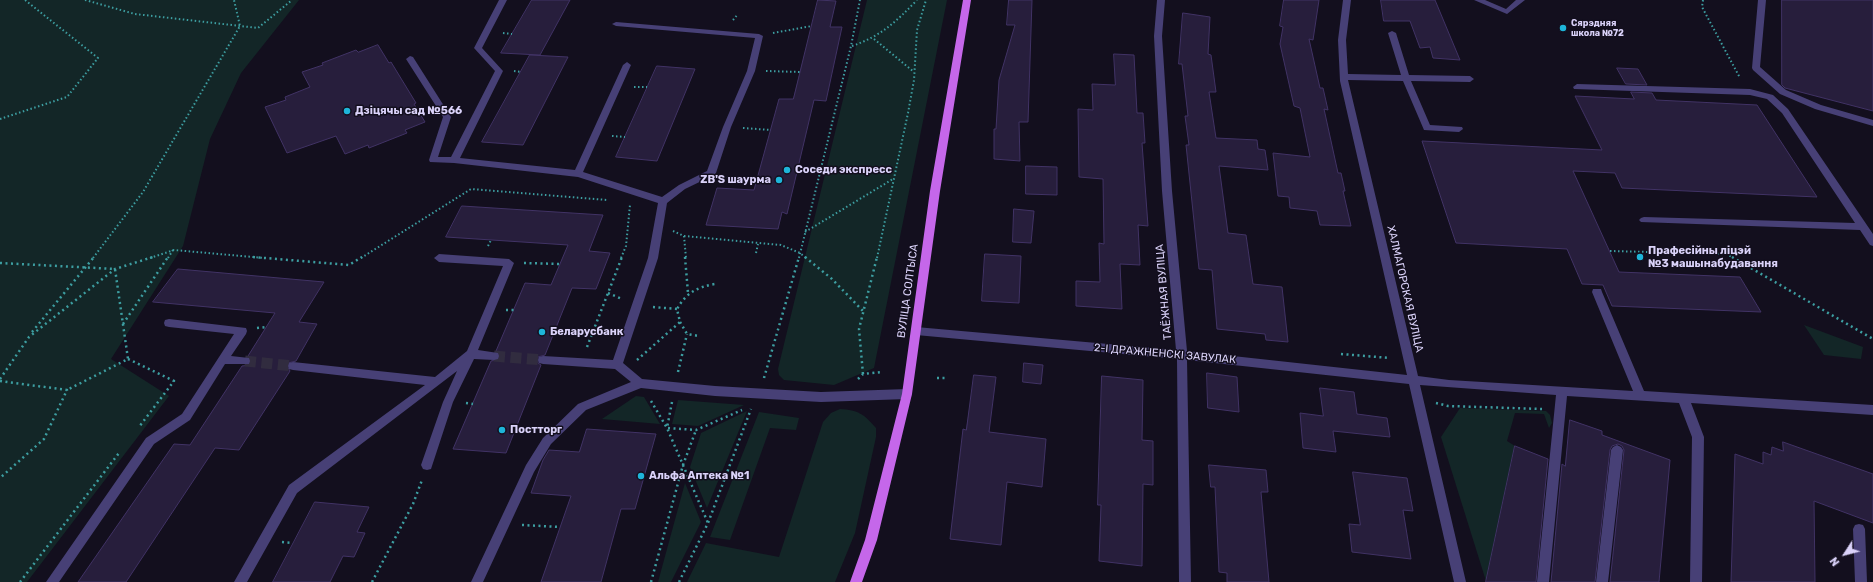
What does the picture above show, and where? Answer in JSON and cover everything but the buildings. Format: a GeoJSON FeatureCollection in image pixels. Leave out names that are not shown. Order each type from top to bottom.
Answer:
{"type":"FeatureCollection","features":[{"type":"Feature","properties":{"kind":"main road","name":"ВУЛІЦА СОЛТЫСА"},"geometry":{"type":"LineString","coordinates":[[856,582],[871,540],[907,394],[935,191],[967,0]]}},
{"type":"Feature","properties":{"kind":"street"},"geometry":{"type":"LineString","coordinates":[[454,160],[499,71],[478,48],[503,0]]}},
{"type":"Feature","properties":{"kind":"street","name":"ТАЁЖНАЯ ВУЛІЦА"},"geometry":{"type":"LineString","coordinates":[[1161,0],[1158,36],[1167,191],[1182,355],[1185,582]]}},
{"type":"Feature","properties":{"kind":"street","name":"ХАЛМАГОРСКАЯ ВУЛІЦА"},"geometry":{"type":"LineString","coordinates":[[1347,0],[1342,40],[1344,77],[1460,582]]}},
{"type":"Feature","properties":{"kind":"street"},"geometry":{"type":"LineString","coordinates":[[1478,0],[1507,12],[1521,0]]}},
{"type":"Feature","properties":{"kind":"street"},"geometry":{"type":"LineString","coordinates":[[1762,0],[1756,68],[1783,92],[1818,107],[1873,123]]}},
{"type":"Feature","properties":{"kind":"street"},"geometry":{"type":"LineString","coordinates":[[616,24],[759,36],[751,71],[727,127],[711,173],[682,187],[663,201],[653,258],[617,365]]}},
{"type":"Feature","properties":{"kind":"street"},"geometry":{"type":"LineString","coordinates":[[1392,33],[1406,78],[1427,128],[1459,129]]}},
{"type":"Feature","properties":{"kind":"street"},"geometry":{"type":"LineString","coordinates":[[410,59],[447,117],[433,160],[454,160],[578,174],[663,201]]}},
{"type":"Feature","properties":{"kind":"street"},"geometry":{"type":"LineString","coordinates":[[578,174],[627,65]]}},
{"type":"Feature","properties":{"kind":"street"},"geometry":{"type":"LineString","coordinates":[[1344,77],[1470,80]]}},
{"type":"Feature","properties":{"kind":"street"},"geometry":{"type":"LineString","coordinates":[[1576,87],[1750,92],[1770,98],[1785,111],[1873,242]]}},
{"type":"Feature","properties":{"kind":"street"},"geometry":{"type":"LineString","coordinates":[[1644,220],[1863,227]]}},
{"type":"Feature","properties":{"kind":"street"},"geometry":{"type":"LineString","coordinates":[[427,465],[448,402],[471,354],[509,263],[439,258]]}},
{"type":"Feature","properties":{"kind":"street"},"geometry":{"type":"LineString","coordinates":[[1597,292],[1641,396]]}},
{"type":"Feature","properties":{"kind":"street"},"geometry":{"type":"LineString","coordinates":[[52,582],[150,441],[186,417],[242,331],[169,323]]}},
{"type":"Feature","properties":{"kind":"street","name":"2-І ДРАЖНЕНСКІ ЗАВУЛАК"},"geometry":{"type":"LineString","coordinates":[[916,331],[1182,355],[1413,380],[1562,391],[1873,410]]}},
{"type":"Feature","properties":{"kind":"street"},"geometry":{"type":"LineString","coordinates":[[240,582],[293,489],[437,382],[471,354],[494,356]]}},
{"type":"Feature","properties":{"kind":"street"},"geometry":{"type":"LineString","coordinates":[[222,360],[245,361]]}},
{"type":"Feature","properties":{"kind":"street"},"geometry":{"type":"LineString","coordinates":[[543,360],[617,365],[640,383]]}},
{"type":"Feature","properties":{"kind":"street"},"geometry":{"type":"LineString","coordinates":[[293,366],[437,382]]}},
{"type":"Feature","properties":{"kind":"street"},"geometry":{"type":"LineString","coordinates":[[477,582],[530,469],[547,441],[582,406],[640,383],[715,391],[821,397],[907,394]]}},
{"type":"Feature","properties":{"kind":"street"},"geometry":{"type":"LineString","coordinates":[[1543,582],[1562,391]]}},
{"type":"Feature","properties":{"kind":"street"},"geometry":{"type":"LineString","coordinates":[[1683,398],[1698,437],[1696,582]]}},
{"type":"Feature","properties":{"kind":"street"},"geometry":{"type":"LineString","coordinates":[[1602,582],[1617,450]]}},
{"type":"Feature","properties":{"kind":"street"},"geometry":{"type":"LineString","coordinates":[[1859,529],[1860,582]]}},
{"type":"Feature","properties":{"kind":"path"},"geometry":{"type":"LineString","coordinates":[[0,119],[67,98],[98,58],[25,0]]}},
{"type":"Feature","properties":{"kind":"path"},"geometry":{"type":"LineString","coordinates":[[85,0],[135,14],[258,28],[292,0]]}},
{"type":"Feature","properties":{"kind":"path"},"geometry":{"type":"LineString","coordinates":[[128,359],[68,390],[0,380],[29,337],[86,267],[143,192],[240,26],[234,0]]}},
{"type":"Feature","properties":{"kind":"path"},"geometry":{"type":"LineString","coordinates":[[763,393],[764,380],[800,254],[851,46],[860,0]]}},
{"type":"Feature","properties":{"kind":"path"},"geometry":{"type":"LineString","coordinates":[[851,46],[874,39],[892,27],[918,0]]}},
{"type":"Feature","properties":{"kind":"path"},"geometry":{"type":"LineString","coordinates":[[863,374],[859,329],[883,235],[893,180],[908,113],[914,72],[917,30],[926,0]]}},
{"type":"Feature","properties":{"kind":"path"},"geometry":{"type":"LineString","coordinates":[[1702,0],[1702,7],[1740,78]]}},
{"type":"Feature","properties":{"kind":"path"},"geometry":{"type":"LineString","coordinates":[[759,36],[812,26]]}},
{"type":"Feature","properties":{"kind":"path"},"geometry":{"type":"LineString","coordinates":[[874,39],[914,72]]}},
{"type":"Feature","properties":{"kind":"path"},"geometry":{"type":"LineString","coordinates":[[751,71],[800,72]]}},
{"type":"Feature","properties":{"kind":"path"},"geometry":{"type":"LineString","coordinates":[[727,127],[771,130]]}},
{"type":"Feature","properties":{"kind":"path"},"geometry":{"type":"LineString","coordinates":[[711,173],[756,183]]}},
{"type":"Feature","properties":{"kind":"path"},"geometry":{"type":"LineString","coordinates":[[805,232],[893,180]]}},
{"type":"Feature","properties":{"kind":"path"},"geometry":{"type":"LineString","coordinates":[[659,224],[684,236],[781,245],[800,254],[832,279],[863,311]]}},
{"type":"Feature","properties":{"kind":"path"},"geometry":{"type":"LineString","coordinates":[[684,236],[688,294]]}},
{"type":"Feature","properties":{"kind":"path"},"geometry":{"type":"LineString","coordinates":[[756,253],[758,244]]}},
{"type":"Feature","properties":{"kind":"path"},"geometry":{"type":"LineString","coordinates":[[29,337],[115,269],[174,250],[123,324]]}},
{"type":"Feature","properties":{"kind":"path"},"geometry":{"type":"LineString","coordinates":[[1610,252],[1727,254],[1873,339]]}},
{"type":"Feature","properties":{"kind":"path"},"geometry":{"type":"LineString","coordinates":[[0,263],[115,269]]}},
{"type":"Feature","properties":{"kind":"path"},"geometry":{"type":"LineString","coordinates":[[509,263],[560,264]]}},
{"type":"Feature","properties":{"kind":"path"},"geometry":{"type":"LineString","coordinates":[[115,269],[128,359]]}},
{"type":"Feature","properties":{"kind":"path"},"geometry":{"type":"LineString","coordinates":[[699,336],[687,334],[680,322],[677,309],[682,300],[695,288],[715,284]]}},
{"type":"Feature","properties":{"kind":"path"},"geometry":{"type":"LineString","coordinates":[[621,351],[633,349],[635,362],[680,322]]}},
{"type":"Feature","properties":{"kind":"path"},"geometry":{"type":"LineString","coordinates":[[128,359],[174,381],[136,431]]}},
{"type":"Feature","properties":{"kind":"path"},"geometry":{"type":"LineString","coordinates":[[937,378],[948,378]]}},
{"type":"Feature","properties":{"kind":"path"},"geometry":{"type":"LineString","coordinates":[[640,383],[667,428],[708,524]]}},
{"type":"Feature","properties":{"kind":"path"},"geometry":{"type":"LineString","coordinates":[[0,478],[44,439],[68,390]]}},
{"type":"Feature","properties":{"kind":"path"},"geometry":{"type":"LineString","coordinates":[[667,428],[696,430],[753,405],[708,524],[679,582]]}},
{"type":"Feature","properties":{"kind":"path"},"geometry":{"type":"LineString","coordinates":[[651,582],[683,465],[696,430]]}},
{"type":"Feature","properties":{"kind":"path"},"geometry":{"type":"LineString","coordinates":[[20,582],[121,450]]}},
{"type":"Feature","properties":{"kind":"path"},"geometry":{"type":"LineString","coordinates":[[372,582],[413,504],[427,465]]}},
{"type":"Feature","properties":{"kind":"path"},"geometry":{"type":"LineString","coordinates":[[504,524],[560,527]]}},
{"type":"Feature","properties":{"kind":"green space"},"geometry":{"type":"Polygon","coordinates":[[[0,0],[299,0],[241,73],[210,139],[183,246],[111,359],[169,396],[27,582],[0,582],[0,0]]]}},
{"type":"Feature","properties":{"kind":"green space"},"geometry":{"type":"Polygon","coordinates":[[[867,0],[947,0],[874,368],[834,385],[784,380],[779,375],[778,369],[867,0]]]}},
{"type":"Feature","properties":{"kind":"green space"},"geometry":{"type":"Polygon","coordinates":[[[1804,325],[1863,347],[1861,359],[1824,355],[1804,325]]]}},
{"type":"Feature","properties":{"kind":"green space"},"geometry":{"type":"Polygon","coordinates":[[[636,396],[644,397],[660,424],[602,419],[636,396]]]}},
{"type":"Feature","properties":{"kind":"green space"},"geometry":{"type":"Polygon","coordinates":[[[678,400],[744,405],[698,426],[672,424],[678,400]]]}},
{"type":"Feature","properties":{"kind":"green space"},"geometry":{"type":"Polygon","coordinates":[[[1460,408],[1546,411],[1550,415],[1552,423],[1549,428],[1544,414],[1515,413],[1507,441],[1515,446],[1486,581],[1441,437],[1460,408]]]}},
{"type":"Feature","properties":{"kind":"green space"},"geometry":{"type":"Polygon","coordinates":[[[840,409],[852,410],[868,419],[876,428],[876,437],[855,533],[835,582],[687,582],[706,543],[779,557],[823,422],[831,413],[840,409]]]}},
{"type":"Feature","properties":{"kind":"green space"},"geometry":{"type":"Polygon","coordinates":[[[747,411],[707,508],[690,467],[701,433],[747,411]]]}},
{"type":"Feature","properties":{"kind":"green space"},"geometry":{"type":"Polygon","coordinates":[[[759,412],[799,418],[796,430],[770,428],[730,540],[710,537],[759,412]]]}},
{"type":"Feature","properties":{"kind":"green space"},"geometry":{"type":"Polygon","coordinates":[[[685,483],[701,522],[671,582],[658,582],[685,483]]]}},
{"type":"Feature","properties":{"kind":"tunnel"},"geometry":{"type":"LineString","coordinates":[[494,356],[543,360]]}},
{"type":"Feature","properties":{"kind":"tunnel"},"geometry":{"type":"LineString","coordinates":[[245,361],[293,366]]}},
{"type":"Feature","properties":{"kind":"place","name":"Сярэдняя школа №72"},"geometry":{"type":"Point","coordinates":[1563,28]}},
{"type":"Feature","properties":{"kind":"place","name":"Дзіцячы сад №566"},"geometry":{"type":"Point","coordinates":[347,111]}},
{"type":"Feature","properties":{"kind":"place","name":"Соседи экспресс"},"geometry":{"type":"Point","coordinates":[787,170]}},
{"type":"Feature","properties":{"kind":"place","name":"ZB'S шаурма"},"geometry":{"type":"Point","coordinates":[779,180]}},
{"type":"Feature","properties":{"kind":"place","name":"Прафесійны ліцэй №3 машынабудавання"},"geometry":{"type":"Point","coordinates":[1640,257]}},
{"type":"Feature","properties":{"kind":"place","name":"Беларусбанк"},"geometry":{"type":"Point","coordinates":[542,332]}},
{"type":"Feature","properties":{"kind":"place","name":"Постторг"},"geometry":{"type":"Point","coordinates":[502,430]}},
{"type":"Feature","properties":{"kind":"place","name":"Альфа Аптека №1"},"geometry":{"type":"Point","coordinates":[641,476]}}]}
